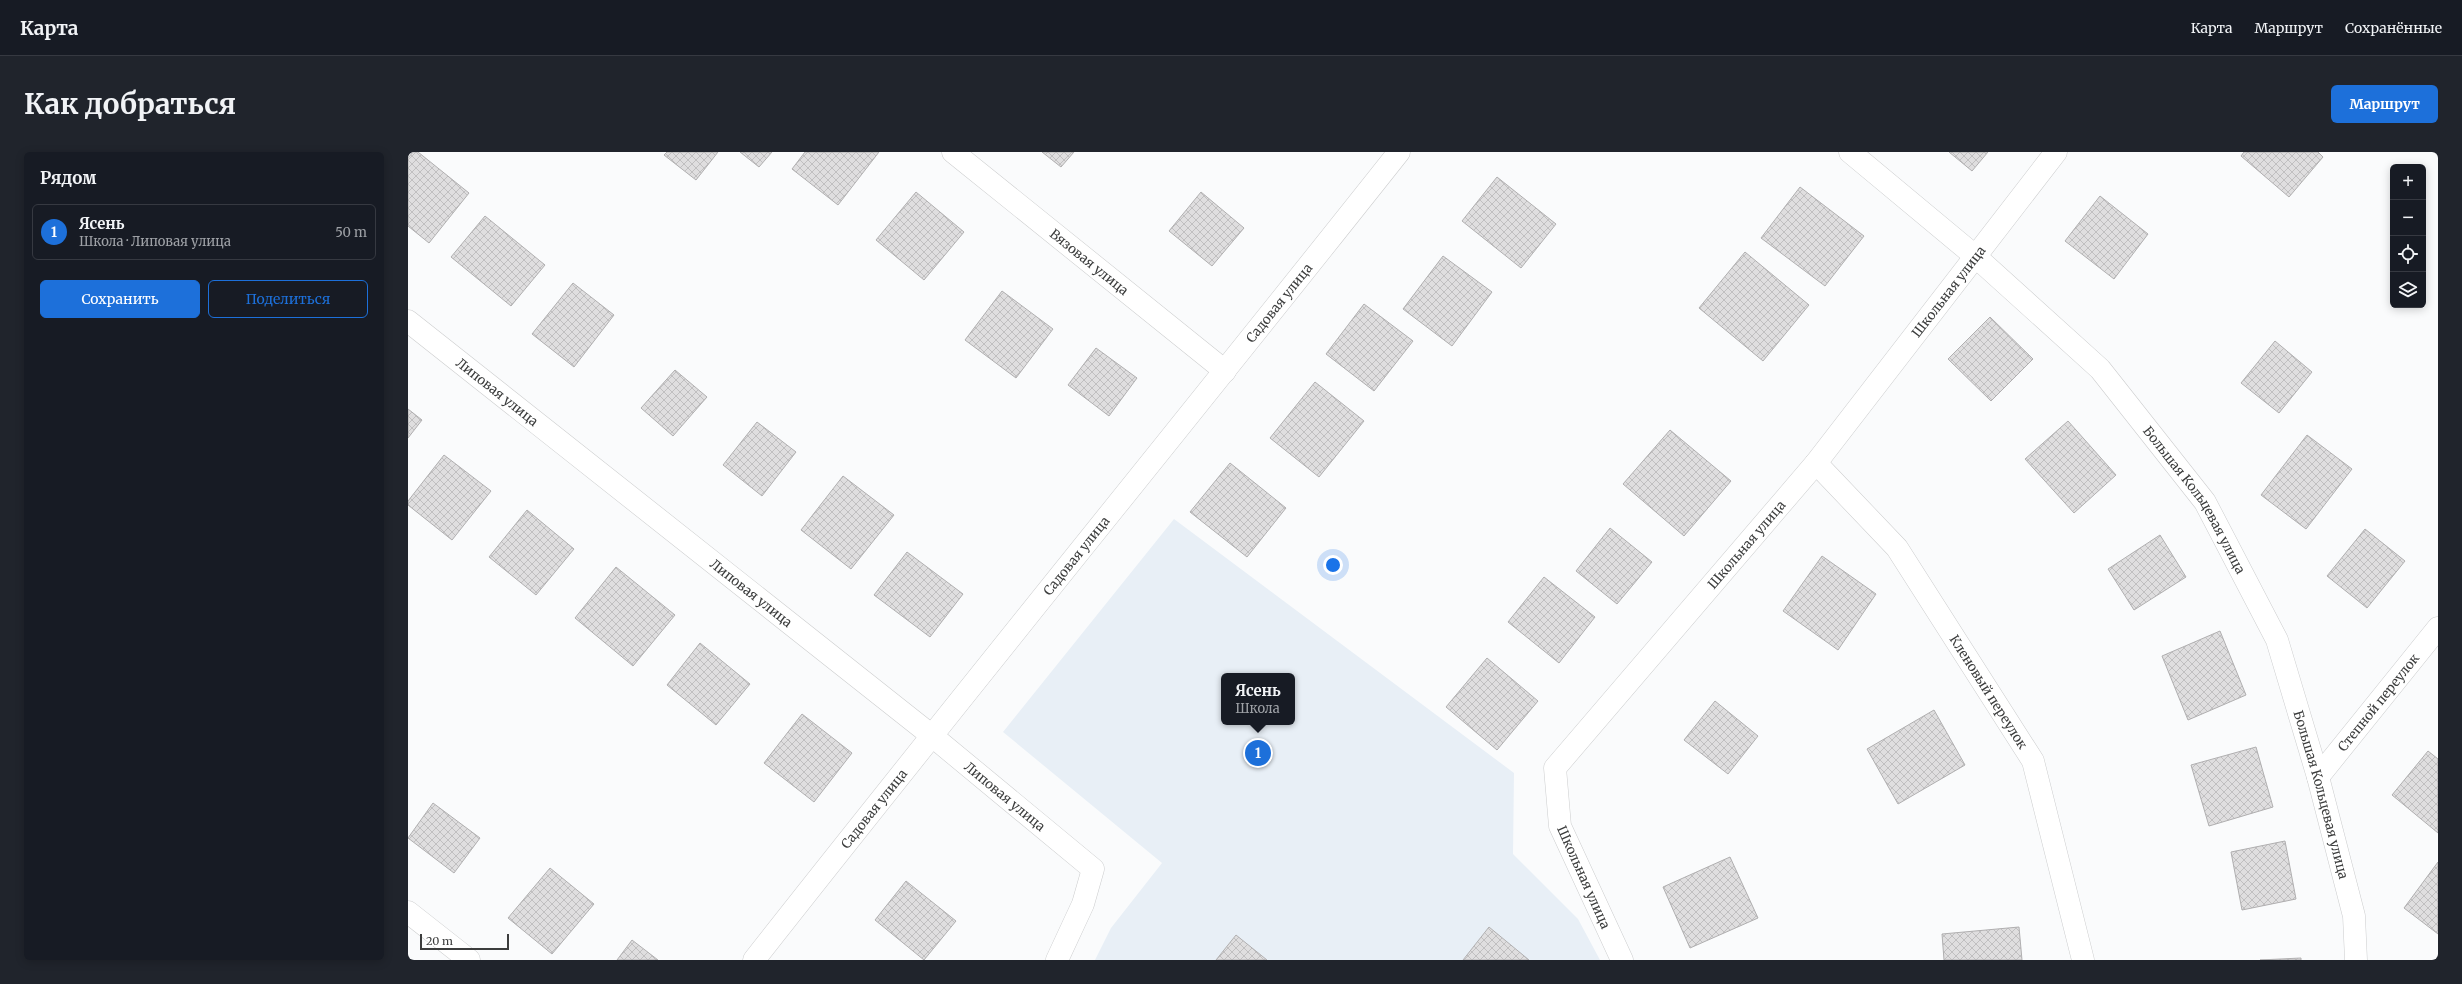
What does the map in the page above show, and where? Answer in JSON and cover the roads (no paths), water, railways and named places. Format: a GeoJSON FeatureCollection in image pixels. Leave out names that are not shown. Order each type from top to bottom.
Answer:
{"type":"FeatureCollection","features":[{"type":"Feature","properties":{"kind":"street","name":"Вязовая улица"},"geometry":{"type":"LineString","coordinates":[[953,152],[1226,371]]}},
{"type":"Feature","properties":{"kind":"street","name":"Садовая улица"},"geometry":{"type":"LineString","coordinates":[[754,960],[931,735],[1226,371],[1398,152]]}},
{"type":"Feature","properties":{"kind":"street","name":"Большая Кольцевая улица"},"geometry":{"type":"LineString","coordinates":[[1850,152],[1975,256],[2100,368],[2205,502],[2276,640],[2318,777],[2354,916],[2356,960]]}},
{"type":"Feature","properties":{"kind":"street","name":"Школьная улица"},"geometry":{"type":"LineString","coordinates":[[1622,960],[1560,826],[1555,768],[1816,463],[2056,152]]}},
{"type":"Feature","properties":{"kind":"street","name":"Липовая улица"},"geometry":{"type":"LineString","coordinates":[[408,321],[931,735],[1093,869],[1083,904],[1057,960]]}},
{"type":"Feature","properties":{"kind":"street","name":"Кленовый переулок"},"geometry":{"type":"LineString","coordinates":[[1816,463],[1897,548],[2034,761],[2083,960]]}},
{"type":"Feature","properties":{"kind":"street","name":"Степной переулок"},"geometry":{"type":"LineString","coordinates":[[2318,777],[2438,628]]}},
{"type":"Feature","properties":{"kind":"street"},"geometry":{"type":"LineString","coordinates":[[408,912],[470,960]]}},
{"type":"Feature","properties":{"kind":"place","name":"Ясень"},"geometry":{"type":"Point","coordinates":[1258,753]}}]}
